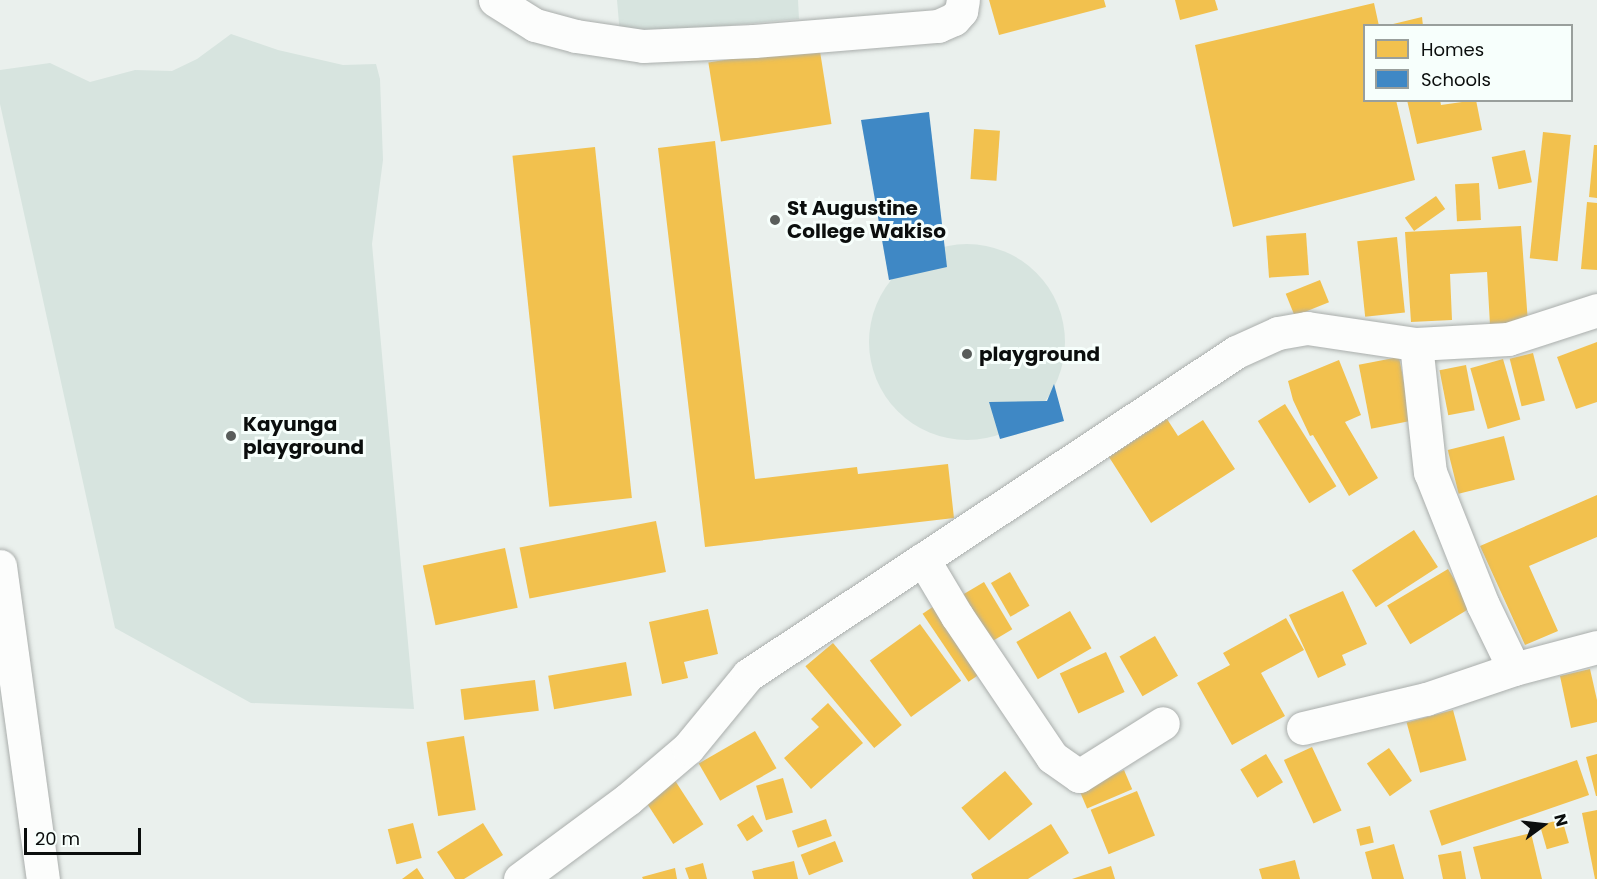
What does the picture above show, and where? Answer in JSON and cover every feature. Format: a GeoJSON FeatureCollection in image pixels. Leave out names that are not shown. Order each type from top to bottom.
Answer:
{"type":"FeatureCollection","features":[{"type":"Feature","properties":{"kind":"street"},"geometry":{"type":"LineString","coordinates":[[495,0],[535,25],[576,36],[643,46],[754,41],[938,26],[954,19],[961,11],[963,0]]}},
{"type":"Feature","properties":{"kind":"street"},"geometry":{"type":"LineString","coordinates":[[520,879],[628,799],[688,748],[748,675],[1236,352],[1278,333],[1307,328],[1416,344],[1508,339],[1597,310]]}},
{"type":"Feature","properties":{"kind":"street"},"geometry":{"type":"LineString","coordinates":[[1416,344],[1430,472],[1483,605],[1514,669]]}},
{"type":"Feature","properties":{"kind":"street"},"geometry":{"type":"LineString","coordinates":[[923,559],[957,616],[1052,758],[1079,776],[1163,723]]}},
{"type":"Feature","properties":{"kind":"street"},"geometry":{"type":"LineString","coordinates":[[0,567],[43,879]]}},
{"type":"Feature","properties":{"kind":"street"},"geometry":{"type":"LineString","coordinates":[[1303,728],[1426,699],[1514,669],[1597,647]]}},
{"type":"Feature","properties":{"kind":"shaded area"},"geometry":{"type":"Polygon","coordinates":[[[617,0],[798,0],[799,19],[620,35],[617,0]]]}},
{"type":"Feature","properties":{"kind":"shaded area","name":"Kayunga playground"},"geometry":{"type":"Polygon","coordinates":[[[231,34],[278,50],[343,65],[376,64],[380,79],[383,160],[372,244],[414,709],[251,703],[115,628],[0,104],[0,70],[50,63],[90,82],[135,70],[172,71],[197,59],[231,34]]]}},
{"type":"Feature","properties":{"kind":"shaded area","name":"playground"},"geometry":{"type":"Polygon","coordinates":[[[957,244],[977,244],[1013,255],[1022,260],[1043,280],[1058,304],[1065,332],[1065,352],[1058,380],[1049,397],[1029,418],[1005,433],[977,440],[957,440],[929,433],[912,424],[885,397],[873,370],[869,352],[869,332],[876,304],[885,287],[912,260],[939,248],[957,244]]]}},
{"type":"Feature","properties":{"kind":"building: Homes"},"geometry":{"type":"Polygon","coordinates":[[[989,0],[1104,0],[1106,7],[999,35],[989,0]]]}},
{"type":"Feature","properties":{"kind":"building: Homes"},"geometry":{"type":"Polygon","coordinates":[[[1175,0],[1215,0],[1218,10],[1180,20],[1175,0]]]}},
{"type":"Feature","properties":{"kind":"building: Homes"},"geometry":{"type":"Polygon","coordinates":[[[1374,3],[1379,24],[1363,24],[1363,102],[1396,102],[1415,180],[1233,227],[1195,45],[1374,3]]]}},
{"type":"Feature","properties":{"kind":"building: Homes"},"geometry":{"type":"Polygon","coordinates":[[[1422,17],[1423,24],[1393,24],[1422,17]]]}},
{"type":"Feature","properties":{"kind":"building: Homes"},"geometry":{"type":"Polygon","coordinates":[[[819,45],[832,124],[721,142],[708,63],[819,45]]]}},
{"type":"Feature","properties":{"kind":"building: Homes"},"geometry":{"type":"Polygon","coordinates":[[[1407,102],[1440,102],[1441,105],[1476,102],[1482,130],[1417,144],[1407,102]]]}},
{"type":"Feature","properties":{"kind":"building: Homes"},"geometry":{"type":"Polygon","coordinates":[[[974,129],[1000,131],[996,181],[971,179],[974,129]]]}},
{"type":"Feature","properties":{"kind":"building: Homes"},"geometry":{"type":"Polygon","coordinates":[[[1543,132],[1571,135],[1558,261],[1530,258],[1543,132]]]}},
{"type":"Feature","properties":{"kind":"building: Homes"},"geometry":{"type":"Polygon","coordinates":[[[715,141],[755,479],[857,467],[858,474],[948,464],[954,518],[705,547],[658,148],[715,141]]]}},
{"type":"Feature","properties":{"kind":"building: Homes"},"geometry":{"type":"Polygon","coordinates":[[[1594,145],[1597,145],[1597,198],[1589,197],[1594,145]]]}},
{"type":"Feature","properties":{"kind":"building: Homes"},"geometry":{"type":"Polygon","coordinates":[[[595,147],[632,498],[549,507],[512,156],[595,147]]]}},
{"type":"Feature","properties":{"kind":"building: Homes"},"geometry":{"type":"Polygon","coordinates":[[[1525,150],[1532,182],[1499,189],[1492,157],[1525,150]]]}},
{"type":"Feature","properties":{"kind":"building: Homes"},"geometry":{"type":"Polygon","coordinates":[[[1479,183],[1481,220],[1457,221],[1455,184],[1479,183]]]}},
{"type":"Feature","properties":{"kind":"building: Homes"},"geometry":{"type":"Polygon","coordinates":[[[1436,196],[1445,209],[1414,231],[1405,218],[1436,196]]]}},
{"type":"Feature","properties":{"kind":"building: Homes"},"geometry":{"type":"Polygon","coordinates":[[[1587,202],[1597,203],[1597,270],[1581,269],[1587,202]]]}},
{"type":"Feature","properties":{"kind":"building: Homes"},"geometry":{"type":"Polygon","coordinates":[[[1521,226],[1528,323],[1490,325],[1487,272],[1450,274],[1452,320],[1411,322],[1405,232],[1521,226]]]}},
{"type":"Feature","properties":{"kind":"building: Homes"},"geometry":{"type":"Polygon","coordinates":[[[1306,233],[1309,275],[1269,278],[1266,236],[1306,233]]]}},
{"type":"Feature","properties":{"kind":"building: Homes"},"geometry":{"type":"Polygon","coordinates":[[[1397,237],[1405,313],[1365,317],[1357,241],[1397,237]]]}},
{"type":"Feature","properties":{"kind":"building: Homes"},"geometry":{"type":"Polygon","coordinates":[[[1320,280],[1329,302],[1295,316],[1286,294],[1320,280]]]}},
{"type":"Feature","properties":{"kind":"building: Homes"},"geometry":{"type":"Polygon","coordinates":[[[1597,342],[1597,402],[1576,409],[1557,357],[1597,342]]]}},
{"type":"Feature","properties":{"kind":"building: Homes"},"geometry":{"type":"Polygon","coordinates":[[[1533,353],[1545,401],[1522,406],[1510,359],[1533,353]]]}},
{"type":"Feature","properties":{"kind":"building: Homes"},"geometry":{"type":"Polygon","coordinates":[[[1399,357],[1411,421],[1371,429],[1359,365],[1399,357]]]}},
{"type":"Feature","properties":{"kind":"building: Homes"},"geometry":{"type":"Polygon","coordinates":[[[1503,359],[1520,420],[1488,429],[1470,368],[1503,359]]]}},
{"type":"Feature","properties":{"kind":"building: Homes"},"geometry":{"type":"Polygon","coordinates":[[[1339,360],[1361,415],[1345,422],[1378,478],[1349,496],[1313,435],[1310,436],[1293,400],[1288,381],[1339,360]]]}},
{"type":"Feature","properties":{"kind":"building: Homes"},"geometry":{"type":"Polygon","coordinates":[[[1466,365],[1475,410],[1448,415],[1439,370],[1466,365]]]}},
{"type":"Feature","properties":{"kind":"building: Homes"},"geometry":{"type":"Polygon","coordinates":[[[1285,404],[1336,486],[1309,503],[1258,421],[1285,404]]]}},
{"type":"Feature","properties":{"kind":"building: Homes"},"geometry":{"type":"Polygon","coordinates":[[[1167,419],[1178,436],[1203,420],[1235,469],[1151,523],[1109,457],[1167,419]]]}},
{"type":"Feature","properties":{"kind":"building: Homes"},"geometry":{"type":"Polygon","coordinates":[[[1504,436],[1515,480],[1459,494],[1448,450],[1504,436]]]}},
{"type":"Feature","properties":{"kind":"building: Homes"},"geometry":{"type":"Polygon","coordinates":[[[1597,495],[1597,537],[1529,566],[1558,631],[1525,645],[1480,546],[1597,495]]]}},
{"type":"Feature","properties":{"kind":"building: Homes"},"geometry":{"type":"Polygon","coordinates":[[[656,521],[666,572],[529,599],[520,548],[656,521]]]}},
{"type":"Feature","properties":{"kind":"building: Homes"},"geometry":{"type":"Polygon","coordinates":[[[1414,530],[1438,567],[1376,607],[1352,570],[1414,530]]]}},
{"type":"Feature","properties":{"kind":"building: Homes"},"geometry":{"type":"Polygon","coordinates":[[[505,548],[518,608],[436,625],[423,565],[505,548]]]}},
{"type":"Feature","properties":{"kind":"building: Homes"},"geometry":{"type":"Polygon","coordinates":[[[1448,569],[1471,608],[1410,644],[1387,606],[1448,569]]]}},
{"type":"Feature","properties":{"kind":"building: Homes"},"geometry":{"type":"Polygon","coordinates":[[[1010,572],[1030,606],[1010,617],[991,583],[1010,572]]]}},
{"type":"Feature","properties":{"kind":"building: Homes"},"geometry":{"type":"Polygon","coordinates":[[[984,582],[1012,629],[992,642],[963,594],[984,582]]]}},
{"type":"Feature","properties":{"kind":"building: Homes"},"geometry":{"type":"Polygon","coordinates":[[[1343,591],[1367,644],[1342,655],[1346,665],[1318,678],[1289,615],[1343,591]]]}},
{"type":"Feature","properties":{"kind":"building: Homes"},"geometry":{"type":"Polygon","coordinates":[[[940,602],[986,670],[968,682],[923,614],[940,602]]]}},
{"type":"Feature","properties":{"kind":"building: Homes"},"geometry":{"type":"Polygon","coordinates":[[[708,609],[718,654],[684,662],[688,678],[662,684],[649,622],[708,609]]]}},
{"type":"Feature","properties":{"kind":"building: Homes"},"geometry":{"type":"Polygon","coordinates":[[[1070,611],[1092,648],[1038,679],[1016,642],[1070,611]]]}},
{"type":"Feature","properties":{"kind":"building: Homes"},"geometry":{"type":"Polygon","coordinates":[[[1286,618],[1304,650],[1261,673],[1285,716],[1232,745],[1197,683],[1230,665],[1223,653],[1286,618]]]}},
{"type":"Feature","properties":{"kind":"building: Homes"},"geometry":{"type":"Polygon","coordinates":[[[920,624],[961,681],[911,717],[870,660],[920,624]]]}},
{"type":"Feature","properties":{"kind":"building: Homes"},"geometry":{"type":"Polygon","coordinates":[[[1155,636],[1178,676],[1142,696],[1119,656],[1155,636]]]}},
{"type":"Feature","properties":{"kind":"building: Homes"},"geometry":{"type":"Polygon","coordinates":[[[833,643],[902,725],[874,748],[805,666],[833,643]]]}},
{"type":"Feature","properties":{"kind":"building: Homes"},"geometry":{"type":"Polygon","coordinates":[[[1106,652],[1125,692],[1078,713],[1060,674],[1106,652]]]}},
{"type":"Feature","properties":{"kind":"building: Homes"},"geometry":{"type":"Polygon","coordinates":[[[626,662],[632,695],[554,709],[548,676],[626,662]]]}},
{"type":"Feature","properties":{"kind":"building: Homes"},"geometry":{"type":"Polygon","coordinates":[[[1590,669],[1597,700],[1597,722],[1571,728],[1560,676],[1590,669]]]}},
{"type":"Feature","properties":{"kind":"building: Homes"},"geometry":{"type":"Polygon","coordinates":[[[535,680],[539,711],[464,720],[461,689],[535,680]]]}},
{"type":"Feature","properties":{"kind":"building: Homes"},"geometry":{"type":"Polygon","coordinates":[[[828,703],[863,743],[811,789],[784,758],[819,727],[811,719],[828,703]]]}},
{"type":"Feature","properties":{"kind":"building: Homes"},"geometry":{"type":"Polygon","coordinates":[[[1453,710],[1466,760],[1420,773],[1407,722],[1453,710]]]}},
{"type":"Feature","properties":{"kind":"building: Homes"},"geometry":{"type":"Polygon","coordinates":[[[755,731],[777,768],[720,801],[699,764],[755,731]]]}},
{"type":"Feature","properties":{"kind":"building: Homes"},"geometry":{"type":"Polygon","coordinates":[[[464,736],[476,810],[438,816],[426,742],[464,736]]]}},
{"type":"Feature","properties":{"kind":"building: Homes"},"geometry":{"type":"Polygon","coordinates":[[[1312,747],[1342,810],[1313,824],[1284,760],[1312,747]]]}},
{"type":"Feature","properties":{"kind":"building: Homes"},"geometry":{"type":"Polygon","coordinates":[[[1389,748],[1412,781],[1390,796],[1367,763],[1389,748]]]}},
{"type":"Feature","properties":{"kind":"building: Homes"},"geometry":{"type":"Polygon","coordinates":[[[1266,754],[1283,782],[1257,798],[1240,769],[1266,754]]]}},
{"type":"Feature","properties":{"kind":"building: Homes"},"geometry":{"type":"Polygon","coordinates":[[[1597,754],[1597,796],[1596,796],[1586,757],[1597,754]]]}},
{"type":"Feature","properties":{"kind":"building: Homes"},"geometry":{"type":"Polygon","coordinates":[[[1577,760],[1589,795],[1442,846],[1429,811],[1577,760]]]}},
{"type":"Feature","properties":{"kind":"building: Homes"},"geometry":{"type":"Polygon","coordinates":[[[1124,770],[1132,789],[1087,808],[1079,789],[1124,770]]]}},
{"type":"Feature","properties":{"kind":"building: Homes"},"geometry":{"type":"Polygon","coordinates":[[[1005,771],[1033,804],[989,841],[961,808],[1005,771]]]}},
{"type":"Feature","properties":{"kind":"building: Homes"},"geometry":{"type":"Polygon","coordinates":[[[783,778],[793,813],[766,820],[756,786],[783,778]]]}},
{"type":"Feature","properties":{"kind":"building: Homes"},"geometry":{"type":"Polygon","coordinates":[[[674,779],[703,824],[673,844],[644,799],[674,779]]]}},
{"type":"Feature","properties":{"kind":"building: Homes"},"geometry":{"type":"Polygon","coordinates":[[[1137,791],[1155,836],[1109,854],[1091,810],[1137,791]]]}},
{"type":"Feature","properties":{"kind":"building: Homes"},"geometry":{"type":"Polygon","coordinates":[[[1597,810],[1597,879],[1595,879],[1582,813],[1597,810]]]}},
{"type":"Feature","properties":{"kind":"building: Homes"},"geometry":{"type":"Polygon","coordinates":[[[753,815],[763,831],[747,841],[737,825],[753,815]]]}},
{"type":"Feature","properties":{"kind":"building: Homes"},"geometry":{"type":"Polygon","coordinates":[[[826,819],[832,836],[798,848],[792,831],[826,819]]]}},
{"type":"Feature","properties":{"kind":"building: Homes"},"geometry":{"type":"Polygon","coordinates":[[[1562,819],[1569,843],[1547,849],[1540,825],[1562,819]]]}},
{"type":"Feature","properties":{"kind":"building: Homes"},"geometry":{"type":"Polygon","coordinates":[[[413,823],[422,858],[396,864],[388,829],[413,823]]]}},
{"type":"Feature","properties":{"kind":"building: Homes"},"geometry":{"type":"Polygon","coordinates":[[[483,823],[503,855],[464,879],[455,879],[437,852],[483,823]]]}},
{"type":"Feature","properties":{"kind":"building: Homes"},"geometry":{"type":"Polygon","coordinates":[[[1051,824],[1069,853],[1028,879],[973,879],[971,874],[1051,824]]]}},
{"type":"Feature","properties":{"kind":"building: Homes"},"geometry":{"type":"Polygon","coordinates":[[[1370,826],[1374,843],[1360,846],[1356,829],[1370,826]]]}},
{"type":"Feature","properties":{"kind":"building: Homes"},"geometry":{"type":"Polygon","coordinates":[[[1531,833],[1542,879],[1481,879],[1473,847],[1531,833]]]}},
{"type":"Feature","properties":{"kind":"building: Homes"},"geometry":{"type":"Polygon","coordinates":[[[835,841],[843,861],[809,875],[801,855],[835,841]]]}},
{"type":"Feature","properties":{"kind":"building: Homes"},"geometry":{"type":"Polygon","coordinates":[[[1394,844],[1404,879],[1372,879],[1365,852],[1394,844]]]}},
{"type":"Feature","properties":{"kind":"building: Homes"},"geometry":{"type":"Polygon","coordinates":[[[1461,851],[1466,879],[1443,879],[1438,855],[1461,851]]]}},
{"type":"Feature","properties":{"kind":"building: Homes"},"geometry":{"type":"Polygon","coordinates":[[[1295,860],[1300,879],[1262,879],[1259,869],[1295,860]]]}},
{"type":"Feature","properties":{"kind":"building: Homes"},"geometry":{"type":"Polygon","coordinates":[[[794,861],[798,879],[754,879],[752,871],[794,861]]]}},
{"type":"Feature","properties":{"kind":"building: Homes"},"geometry":{"type":"Polygon","coordinates":[[[703,863],[707,879],[689,879],[685,868],[703,863]]]}},
{"type":"Feature","properties":{"kind":"building: Homes"},"geometry":{"type":"Polygon","coordinates":[[[1111,866],[1115,879],[1072,879],[1111,866]]]}},
{"type":"Feature","properties":{"kind":"building: Homes"},"geometry":{"type":"Polygon","coordinates":[[[417,868],[424,879],[402,879],[417,868]]]}},
{"type":"Feature","properties":{"kind":"building: Homes"},"geometry":{"type":"Polygon","coordinates":[[[675,868],[677,879],[643,879],[642,877],[675,868]]]}},
{"type":"Feature","properties":{"kind":"building: Schools"},"geometry":{"type":"Polygon","coordinates":[[[929,112],[947,267],[889,280],[861,120],[929,112]]]}},
{"type":"Feature","properties":{"kind":"building: Schools"},"geometry":{"type":"Polygon","coordinates":[[[1054,384],[1064,421],[1000,439],[989,402],[1047,401],[1054,384]]]}},
{"type":"Feature","properties":{"kind":"place","name":"St Augustine College Wakiso"},"geometry":{"type":"Point","coordinates":[775,220]}},
{"type":"Feature","properties":{"kind":"place","name":"playground"},"geometry":{"type":"Point","coordinates":[967,354]}},
{"type":"Feature","properties":{"kind":"place","name":"Kayunga playground"},"geometry":{"type":"Point","coordinates":[231,436]}}]}
